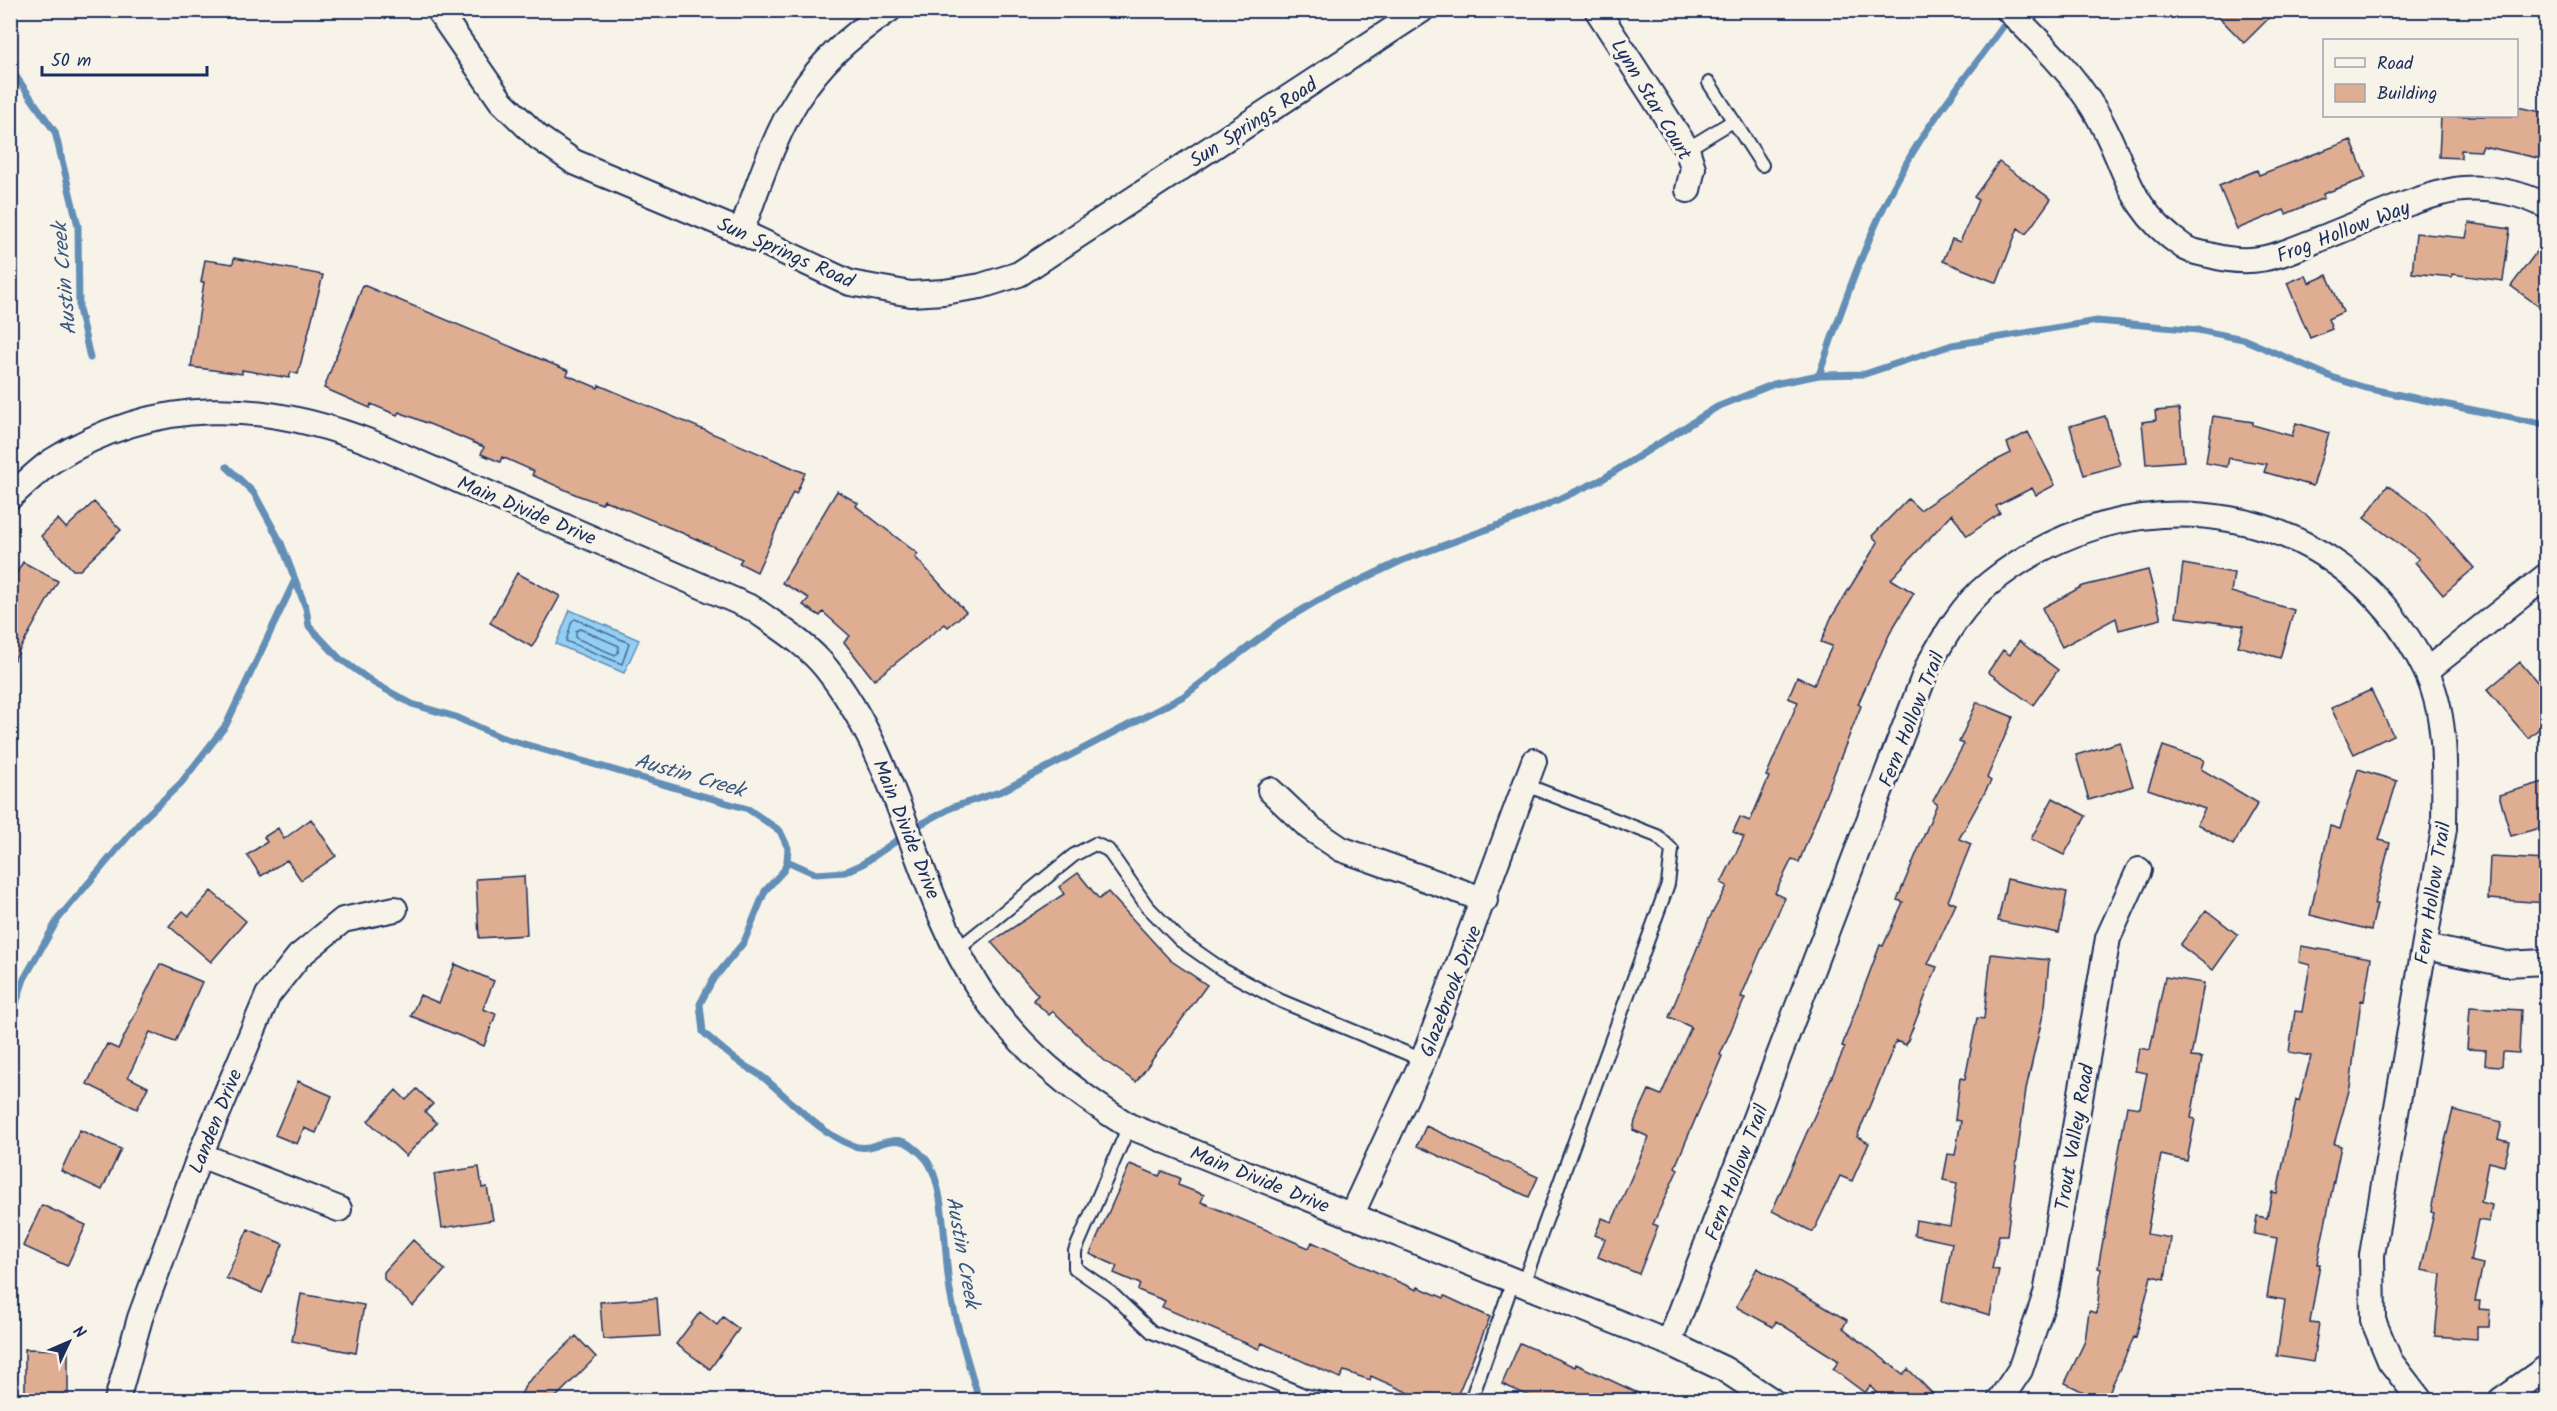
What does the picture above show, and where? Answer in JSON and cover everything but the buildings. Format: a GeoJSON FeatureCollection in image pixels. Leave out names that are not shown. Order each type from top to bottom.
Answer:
{"type":"FeatureCollection","features":[{"type":"Feature","properties":{"kind":"street","name":"Sun Springs Road"},"geometry":{"type":"LineString","coordinates":[[438,10],[501,101],[547,143],[574,162],[860,285],[911,294],[981,286],[1019,273],[1058,249],[1388,20],[1422,10]]}},
{"type":"Feature","properties":{"kind":"street","name":"Lynn Star Court"},"geometry":{"type":"LineString","coordinates":[[1597,10],[1687,149],[1693,168],[1688,190]]}},
{"type":"Feature","properties":{"kind":"street","name":"Frog Hollow Way"},"geometry":{"type":"LineString","coordinates":[[2008,10],[2078,84],[2096,111],[2135,200],[2159,229],[2186,249],[2228,260],[2270,259],[2375,217],[2463,189],[2524,194],[2547,206]]}},
{"type":"Feature","properties":{"kind":"street"},"geometry":{"type":"LineString","coordinates":[[741,232],[776,136],[797,98],[822,64],[845,42],[885,12]]}},
{"type":"Feature","properties":{"kind":"street","name":"Main Divide Drive"},"geometry":{"type":"LineString","coordinates":[[10,497],[50,462],[87,441],[147,418],[204,409],[279,415],[345,432],[375,444],[752,608],[789,634],[825,666],[856,710],[890,780],[958,950],[979,988],[1014,1036],[1083,1098],[1129,1126],[1669,1343],[1724,1369],[1771,1401]]}},
{"type":"Feature","properties":{"kind":"street","name":"Fern Hollow Trail"},"geometry":{"type":"LineString","coordinates":[[1669,1343],[1928,666],[1954,622],[1989,583],[2040,549],[2093,527],[2143,517],[2211,514],[2279,531],[2329,556],[2379,600],[2412,644],[2426,671],[2440,721],[2444,762],[2444,829],[2426,947],[2372,1255],[2373,1320],[2390,1361],[2420,1401]]}},
{"type":"Feature","properties":{"kind":"street"},"geometry":{"type":"LineString","coordinates":[[2426,671],[2547,576]]}},
{"type":"Feature","properties":{"kind":"street","name":"Glazebrook Drive"},"geometry":{"type":"LineString","coordinates":[[1351,1216],[1423,1060],[1485,900],[1534,761]]}},
{"type":"Feature","properties":{"kind":"street"},"geometry":{"type":"LineString","coordinates":[[1270,790],[1310,828],[1341,849],[1485,900]]}},
{"type":"Feature","properties":{"kind":"street","name":"Trout Valley Road"},"geometry":{"type":"LineString","coordinates":[[2000,1401],[2020,1370],[2046,1294],[2108,938],[2139,870]]}},
{"type":"Feature","properties":{"kind":"street","name":"Landen Drive"},"geometry":{"type":"LineString","coordinates":[[117,1401],[140,1318],[200,1155],[268,996],[299,956],[343,920],[395,909]]}},
{"type":"Feature","properties":{"kind":"street"},"geometry":{"type":"LineString","coordinates":[[2426,947],[2506,964],[2547,962]]}},
{"type":"Feature","properties":{"kind":"street"},"geometry":{"type":"LineString","coordinates":[[200,1155],[339,1209]]}},
{"type":"Feature","properties":{"kind":"street"},"geometry":{"type":"LineString","coordinates":[[2501,1401],[2547,1368]]}},
{"type":"Feature","properties":{"kind":"lane"},"geometry":{"type":"LineString","coordinates":[[1709,83],[1762,165]]}},
{"type":"Feature","properties":{"kind":"lane"},"geometry":{"type":"LineString","coordinates":[[1687,149],[1733,121]]}},
{"type":"Feature","properties":{"kind":"lane"},"geometry":{"type":"LineString","coordinates":[[1471,1401],[1668,884],[1672,864],[1672,850],[1657,836],[1526,785]]}},
{"type":"Feature","properties":{"kind":"lane"},"geometry":{"type":"LineString","coordinates":[[958,950],[1074,855],[1095,844],[1108,850],[1147,906],[1180,940],[1223,970],[1281,1001],[1423,1060]]}},
{"type":"Feature","properties":{"kind":"lane"},"geometry":{"type":"LineString","coordinates":[[1129,1126],[1076,1251],[1075,1268],[1111,1293],[1152,1332],[1304,1395],[1328,1401]]}},
{"type":"Feature","properties":{"kind":"water"},"geometry":{"type":"Polygon","coordinates":[[[570,610],[639,640],[624,673],[556,644],[570,610]]]}},
{"type":"Feature","properties":{"kind":"waterway"},"geometry":{"type":"LineString","coordinates":[[1819,375],[1858,268],[1892,189],[1917,145],[1942,108],[2009,18]]}},
{"type":"Feature","properties":{"kind":"waterway","name":"Austin Creek"},"geometry":{"type":"LineString","coordinates":[[10,68],[55,132],[78,226],[79,309],[90,358]]}},
{"type":"Feature","properties":{"kind":"waterway"},"geometry":{"type":"LineString","coordinates":[[787,861],[816,874],[845,872],[861,865],[921,824],[953,807],[1002,791],[1184,696],[1280,623],[1317,601],[1401,561],[1515,519],[1601,480],[1717,407],[1774,384],[1819,375],[1865,374],[1952,345],[2097,321],[2198,330],[2243,339],[2334,378],[2366,388],[2546,425]]}},
{"type":"Feature","properties":{"kind":"waterway","name":"Austin Creek"},"geometry":{"type":"LineString","coordinates":[[227,467],[254,493],[281,543],[306,608],[309,626],[339,658],[374,683],[412,704],[456,717],[500,737],[748,809],[780,831],[788,848],[784,870],[765,891],[744,942],[712,981],[700,1004],[703,1032],[737,1060],[764,1078],[816,1124],[839,1139],[861,1147],[870,1147],[894,1140],[913,1147],[925,1158],[937,1184],[953,1305],[979,1400]]}},
{"type":"Feature","properties":{"kind":"waterway"},"geometry":{"type":"LineString","coordinates":[[10,1022],[24,979],[58,919],[142,820],[181,783],[226,725],[294,582]]}}]}
